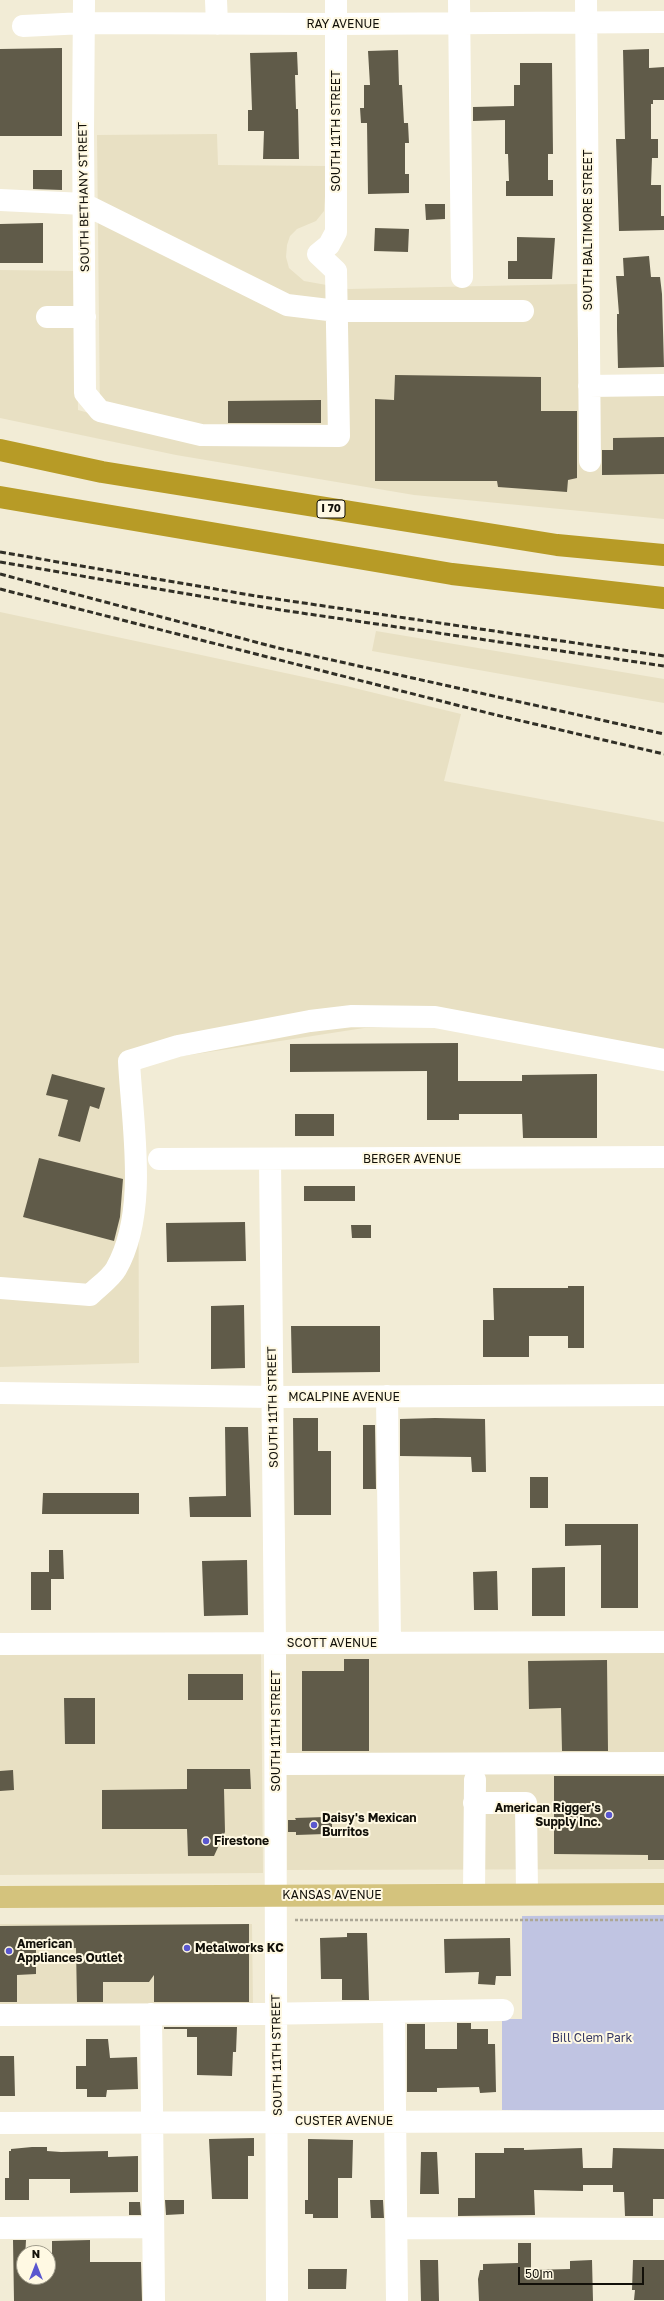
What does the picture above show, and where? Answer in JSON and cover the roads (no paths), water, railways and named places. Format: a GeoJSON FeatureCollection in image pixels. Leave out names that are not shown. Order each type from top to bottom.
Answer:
{"type":"FeatureCollection","features":[{"type":"Feature","properties":{"kind":"highway","name":"I 70"},"geometry":{"type":"LineString","coordinates":[[0,450],[102,472],[549,544],[664,555]]}},
{"type":"Feature","properties":{"kind":"highway"},"geometry":{"type":"LineString","coordinates":[[0,497],[452,574],[664,598]]}},
{"type":"Feature","properties":{"kind":"main road","name":"KANSAS AVENUE"},"geometry":{"type":"LineString","coordinates":[[0,1897],[664,1894]]}},
{"type":"Feature","properties":{"kind":"street","name":"SOUTH BETHANY STREET"},"geometry":{"type":"LineString","coordinates":[[84,0],[86,394],[100,410],[201,435],[339,436],[337,311]]}},
{"type":"Feature","properties":{"kind":"street"},"geometry":{"type":"LineString","coordinates":[[216,0],[217,24]]}},
{"type":"Feature","properties":{"kind":"street","name":"SOUTH 11TH STREET"},"geometry":{"type":"LineString","coordinates":[[336,0],[336,232],[329,245],[318,254],[336,271],[337,311]]}},
{"type":"Feature","properties":{"kind":"street"},"geometry":{"type":"LineString","coordinates":[[459,0],[462,278]]}},
{"type":"Feature","properties":{"kind":"street","name":"SOUTH BALTIMORE STREET"},"geometry":{"type":"LineString","coordinates":[[586,0],[590,461]]}},
{"type":"Feature","properties":{"kind":"street","name":"RAY AVENUE"},"geometry":{"type":"LineString","coordinates":[[23,26],[84,23],[459,24],[664,22]]}},
{"type":"Feature","properties":{"kind":"street"},"geometry":{"type":"LineString","coordinates":[[0,200],[84,204],[287,305],[337,311],[523,311]]}},
{"type":"Feature","properties":{"kind":"street"},"geometry":{"type":"LineString","coordinates":[[47,317],[85,317]]}},
{"type":"Feature","properties":{"kind":"street"},"geometry":{"type":"LineString","coordinates":[[589,386],[664,385]]}},
{"type":"Feature","properties":{"kind":"street"},"geometry":{"type":"LineString","coordinates":[[0,1288],[90,1295],[116,1270],[131,1229],[137,1179],[129,1061],[178,1046],[310,1021],[352,1016],[435,1017],[664,1060]]}},
{"type":"Feature","properties":{"kind":"street","name":"BERGER AVENUE"},"geometry":{"type":"LineString","coordinates":[[159,1160],[664,1157]]}},
{"type":"Feature","properties":{"kind":"street","name":"SOUTH 11TH STREET"},"geometry":{"type":"LineString","coordinates":[[270,1160],[276,1764],[276,2014],[278,2121],[277,2301]]}},
{"type":"Feature","properties":{"kind":"street","name":"MCALPINE AVENUE"},"geometry":{"type":"LineString","coordinates":[[0,1393],[272,1397],[664,1395]]}},
{"type":"Feature","properties":{"kind":"street"},"geometry":{"type":"LineString","coordinates":[[387,1396],[390,1643]]}},
{"type":"Feature","properties":{"kind":"street","name":"SCOTT AVENUE"},"geometry":{"type":"LineString","coordinates":[[0,1644],[664,1642]]}},
{"type":"Feature","properties":{"kind":"street"},"geometry":{"type":"LineString","coordinates":[[276,1764],[664,1763]]}},
{"type":"Feature","properties":{"kind":"street"},"geometry":{"type":"LineString","coordinates":[[474,1894],[475,1780]]}},
{"type":"Feature","properties":{"kind":"street"},"geometry":{"type":"LineString","coordinates":[[474,1803],[526,1803],[527,1894]]}},
{"type":"Feature","properties":{"kind":"street"},"geometry":{"type":"LineString","coordinates":[[0,2015],[276,2014],[503,2010]]}},
{"type":"Feature","properties":{"kind":"street"},"geometry":{"type":"LineString","coordinates":[[394,2012],[397,2301]]}},
{"type":"Feature","properties":{"kind":"street"},"geometry":{"type":"LineString","coordinates":[[151,2014],[154,2301]]}},
{"type":"Feature","properties":{"kind":"street","name":"CUSTER AVENUE"},"geometry":{"type":"LineString","coordinates":[[0,2123],[664,2121]]}},
{"type":"Feature","properties":{"kind":"street"},"geometry":{"type":"LineString","coordinates":[[0,2228],[153,2227]]}},
{"type":"Feature","properties":{"kind":"street"},"geometry":{"type":"LineString","coordinates":[[397,2228],[664,2229]]}},
{"type":"Feature","properties":{"kind":"railway"},"geometry":{"type":"LineString","coordinates":[[0,552],[256,596],[664,656]]}},
{"type":"Feature","properties":{"kind":"railway"},"geometry":{"type":"LineString","coordinates":[[0,562],[281,610],[664,666]]}},
{"type":"Feature","properties":{"kind":"railway"},"geometry":{"type":"LineString","coordinates":[[0,574],[278,648],[664,734]]}},
{"type":"Feature","properties":{"kind":"railway"},"geometry":{"type":"LineString","coordinates":[[0,589],[496,715],[664,754]]}},
{"type":"Feature","properties":{"kind":"place","name":"American Rigger's Supply Inc."},"geometry":{"type":"Point","coordinates":[609,1815]}},
{"type":"Feature","properties":{"kind":"place","name":"Daisy's Mexican Burritos"},"geometry":{"type":"Point","coordinates":[314,1825]}},
{"type":"Feature","properties":{"kind":"place","name":"Firestone"},"geometry":{"type":"Point","coordinates":[206,1841]}},
{"type":"Feature","properties":{"kind":"place","name":"Metalworks KC"},"geometry":{"type":"Point","coordinates":[187,1948]}},
{"type":"Feature","properties":{"kind":"place","name":"American Appliances Outlet"},"geometry":{"type":"Point","coordinates":[9,1951]}},
{"type":"Feature","properties":{"kind":"park label","name":"Bill Clem Park"},"geometry":{"type":"Point","coordinates":[592,2038]}}]}
